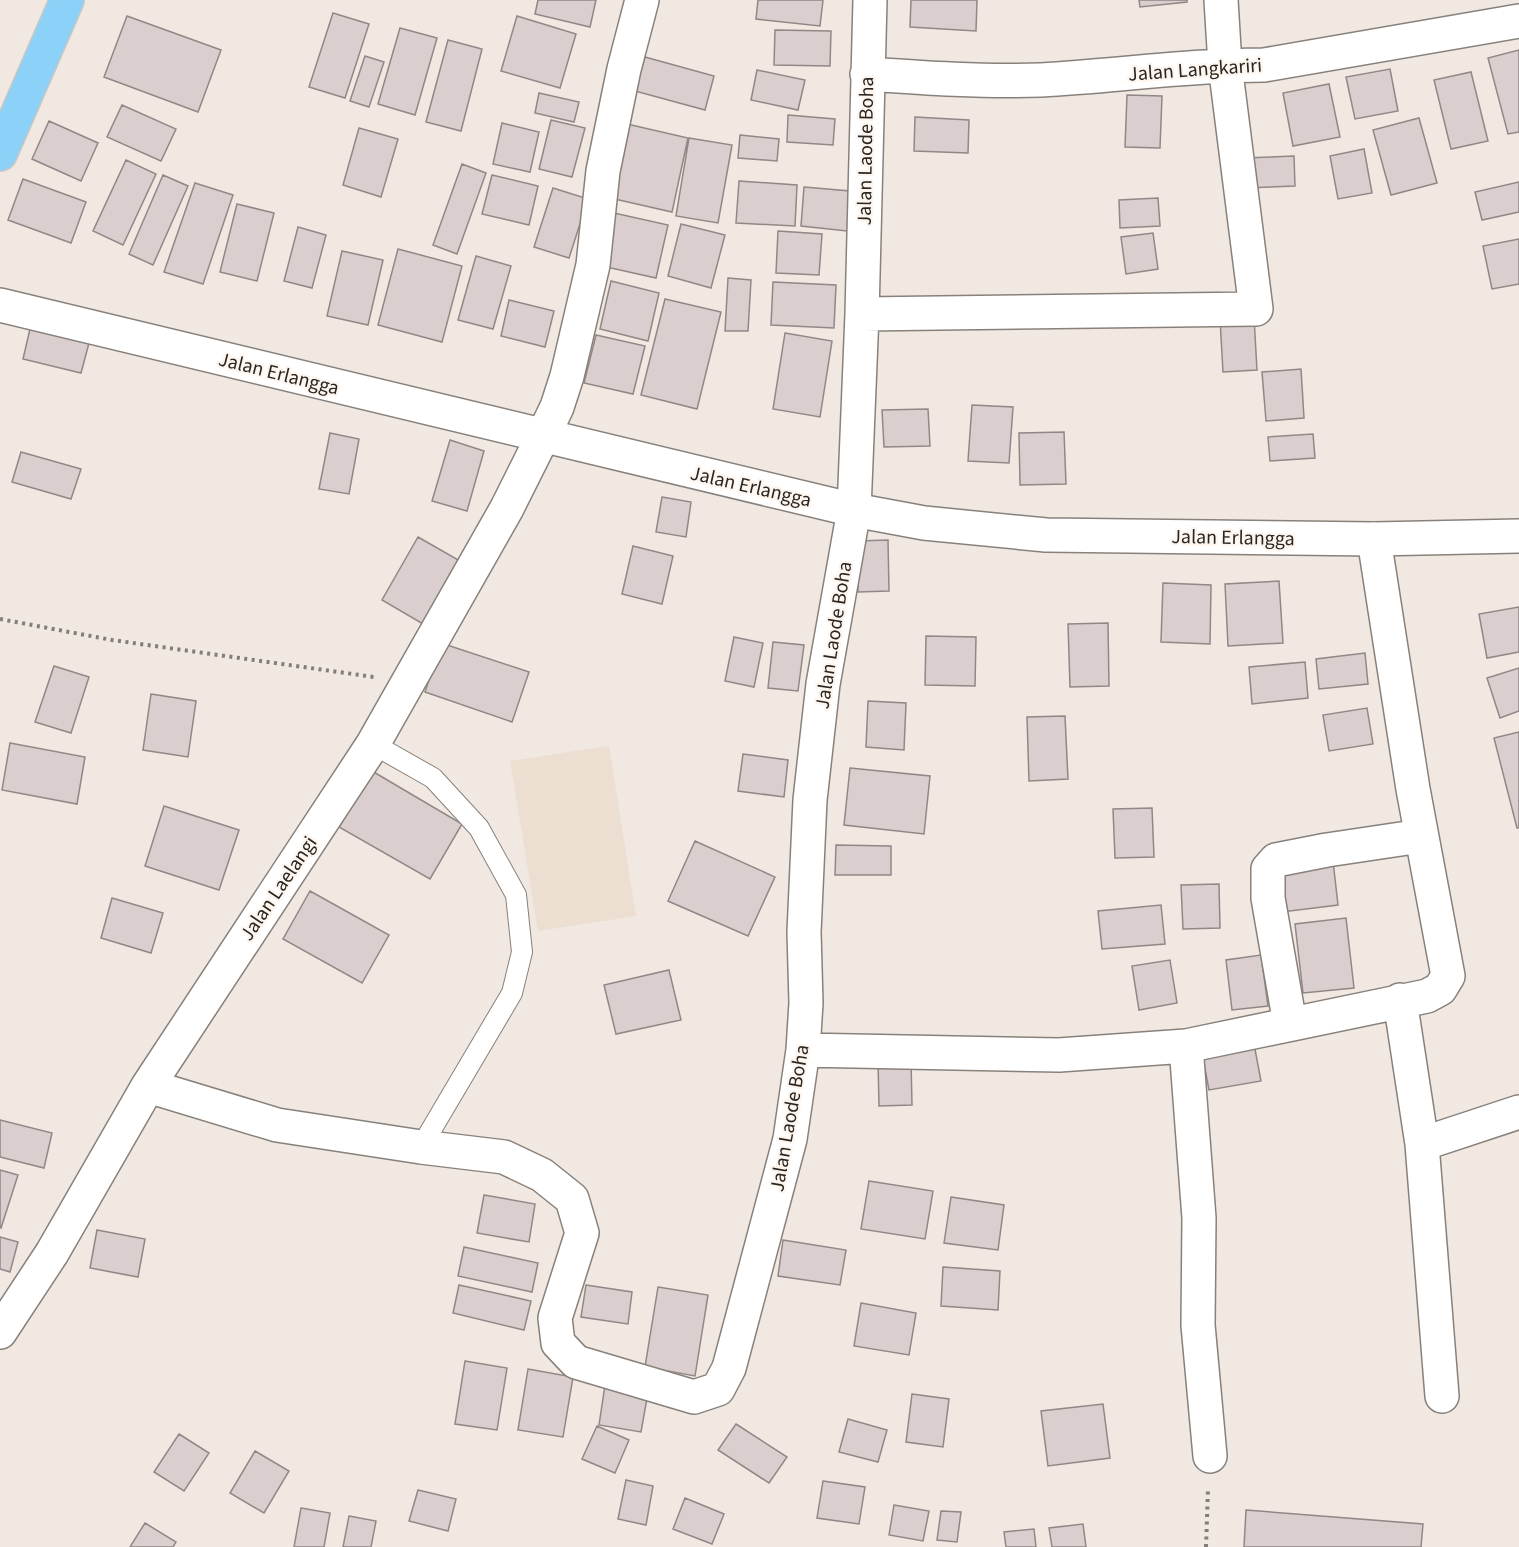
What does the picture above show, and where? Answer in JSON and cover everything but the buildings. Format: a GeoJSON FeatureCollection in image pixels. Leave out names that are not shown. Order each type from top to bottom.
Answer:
{"type":"FeatureCollection","features":[{"type":"Feature","properties":{"kind":"highway"},"geometry":{"type":"LineString","coordinates":[[0,154],[67,0]]}},
{"type":"Feature","properties":{"kind":"street","name":"Jalan Laelangi"},"geometry":{"type":"LineString","coordinates":[[0,1332],[52,1253],[148,1086],[373,744],[501,517],[557,407],[567,376],[591,274],[603,171],[624,69],[642,0]]}},
{"type":"Feature","properties":{"kind":"street","name":"Jalan Laode Boha"},"geometry":{"type":"LineString","coordinates":[[148,1086],[277,1125],[504,1157],[542,1175],[572,1199],[582,1233],[555,1318],[558,1343],[576,1362],[694,1397],[718,1389],[729,1368],[790,1139],[803,1050],[806,1003],[804,932],[810,800],[823,684],[854,510],[862,314],[870,0]]}},
{"type":"Feature","properties":{"kind":"street"},"geometry":{"type":"LineString","coordinates":[[862,314],[1256,309],[1225,65],[1221,0]]}},
{"type":"Feature","properties":{"kind":"street","name":"Jalan Langkariri"},"geometry":{"type":"LineString","coordinates":[[867,74],[940,80],[1038,80],[1225,65],[1264,65],[1519,21]]}},
{"type":"Feature","properties":{"kind":"street","name":"Jalan Erlangga"},"geometry":{"type":"LineString","coordinates":[[0,305],[854,510],[924,523],[1046,535],[1374,539],[1519,536]]}},
{"type":"Feature","properties":{"kind":"street"},"geometry":{"type":"LineString","coordinates":[[803,1050],[1059,1055],[1186,1046],[1427,996],[1440,989],[1448,976],[1421,836],[1374,539]]}},
{"type":"Feature","properties":{"kind":"street"},"geometry":{"type":"LineString","coordinates":[[1290,1024],[1268,898],[1268,869],[1276,860],[1421,836]]}},
{"type":"Feature","properties":{"kind":"street"},"geometry":{"type":"LineString","coordinates":[[1400,1000],[1422,1144],[1442,1396]]}},
{"type":"Feature","properties":{"kind":"street"},"geometry":{"type":"LineString","coordinates":[[1186,1046],[1198,1218],[1198,1325],[1210,1456]]}},
{"type":"Feature","properties":{"kind":"street"},"geometry":{"type":"LineString","coordinates":[[1422,1144],[1519,1112]]}},
{"type":"Feature","properties":{"kind":"lane"},"geometry":{"type":"LineString","coordinates":[[373,744],[433,778],[479,828],[516,895],[522,952],[512,993],[421,1147]]}},
{"type":"Feature","properties":{"kind":"path"},"geometry":{"type":"LineString","coordinates":[[0,619],[112,640],[408,681]]}},
{"type":"Feature","properties":{"kind":"path"},"geometry":{"type":"LineString","coordinates":[[1206,1547],[1210,1456]]}},
{"type":"Feature","properties":{"kind":"shaded area"},"geometry":{"type":"Polygon","coordinates":[[[609,746],[636,916],[538,931],[510,761],[609,746]]]}}]}
